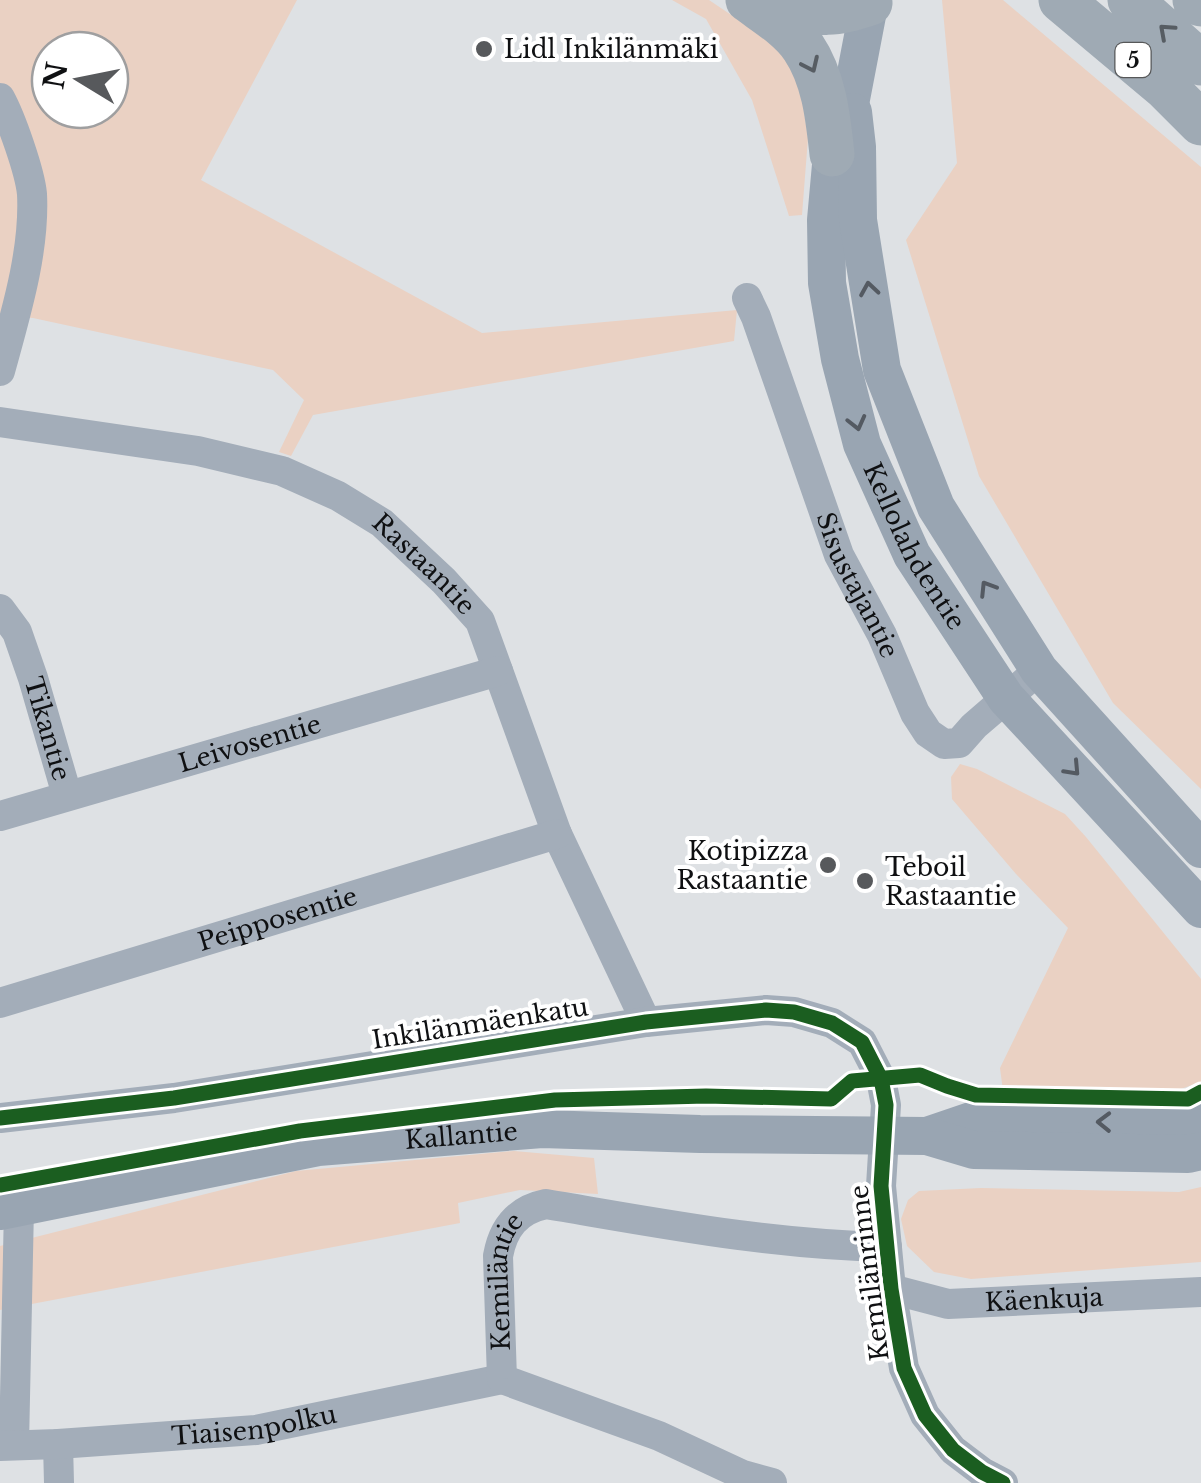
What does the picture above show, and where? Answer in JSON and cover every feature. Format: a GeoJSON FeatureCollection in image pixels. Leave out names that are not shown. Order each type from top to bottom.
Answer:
{"type":"FeatureCollection","features":[{"type":"Feature","properties":{"kind":"highway"},"geometry":{"type":"LineString","coordinates":[[748,0],[783,25],[802,45],[824,96],[832,154]]}},
{"type":"Feature","properties":{"kind":"highway"},"geometry":{"type":"LineString","coordinates":[[786,0],[806,12],[837,14],[870,2]]}},
{"type":"Feature","properties":{"kind":"highway","name":"5"},"geometry":{"type":"LineString","coordinates":[[1061,0],[1166,88],[1201,124]]}},
{"type":"Feature","properties":{"kind":"highway","name":"5"},"geometry":{"type":"LineString","coordinates":[[1130,0],[1201,63]]}},
{"type":"Feature","properties":{"kind":"main road","name":"Kellolahdentie"},"geometry":{"type":"LineString","coordinates":[[870,2],[852,99],[832,154],[826,220],[827,283],[840,359],[862,444],[912,555],[1006,698],[1201,908]]}},
{"type":"Feature","properties":{"kind":"main road","name":"Kellolahdentie"},"geometry":{"type":"LineString","coordinates":[[852,99],[858,147],[858,220],[882,370],[936,507],[1039,670],[1201,849]]}},
{"type":"Feature","properties":{"kind":"main road","name":"Kallantie"},"geometry":{"type":"LineString","coordinates":[[10,1209],[318,1147],[542,1129],[883,1137],[927,1136],[974,1120],[1171,1123],[1201,1116]]}},
{"type":"Feature","properties":{"kind":"main road","name":"Kallantie"},"geometry":{"type":"LineString","coordinates":[[927,1136],[974,1150],[1169,1154],[1201,1150]]}},
{"type":"Feature","properties":{"kind":"street"},"geometry":{"type":"LineString","coordinates":[[0,98],[9,114],[32,193],[28,258],[0,371]]}},
{"type":"Feature","properties":{"kind":"street","name":"Sisustajantie"},"geometry":{"type":"LineString","coordinates":[[746,298],[839,554],[928,733],[944,744],[959,743],[1039,670]]}},
{"type":"Feature","properties":{"kind":"street","name":"Rastaantie"},"geometry":{"type":"LineString","coordinates":[[0,422],[198,451],[282,471],[338,496],[382,523],[480,621],[557,834],[646,1022]]}},
{"type":"Feature","properties":{"kind":"street","name":"Tikantie"},"geometry":{"type":"LineString","coordinates":[[0,609],[17,632],[34,678],[67,795]]}},
{"type":"Feature","properties":{"kind":"street","name":"Leivosentie"},"geometry":{"type":"LineString","coordinates":[[0,816],[498,672]]}},
{"type":"Feature","properties":{"kind":"street","name":"Peipposentie"},"geometry":{"type":"LineString","coordinates":[[0,1003],[557,834]]}},
{"type":"Feature","properties":{"kind":"street","name":"Inkilänmäenkatu"},"geometry":{"type":"LineString","coordinates":[[0,1118],[174,1098],[646,1022],[766,1010],[794,1012],[832,1022],[862,1042],[882,1080],[886,1105],[883,1137]]}},
{"type":"Feature","properties":{"kind":"street","name":"Kemilänrinne"},"geometry":{"type":"LineString","coordinates":[[883,1137],[881,1186],[904,1368],[925,1415],[954,1450],[1003,1483]]}},
{"type":"Feature","properties":{"kind":"street","name":"Kemiläntie"},"geometry":{"type":"LineString","coordinates":[[772,1483],[743,1475],[659,1436],[502,1379],[498,1256],[506,1229],[519,1214],[546,1204],[697,1230],[836,1246],[887,1247]]}},
{"type":"Feature","properties":{"kind":"street"},"geometry":{"type":"LineString","coordinates":[[7,1446],[10,1209]]}},
{"type":"Feature","properties":{"kind":"street","name":"Käenkuja"},"geometry":{"type":"LineString","coordinates":[[891,1289],[948,1304],[1201,1292]]}},
{"type":"Feature","properties":{"kind":"street","name":"Tiaisenpolku"},"geometry":{"type":"LineString","coordinates":[[7,1446],[256,1430],[502,1379]]}},
{"type":"Feature","properties":{"kind":"street"},"geometry":{"type":"LineString","coordinates":[[58,1444],[59,1483]]}},
{"type":"Feature","properties":{"kind":"shaded area"},"geometry":{"type":"Polygon","coordinates":[[[0,0],[297,0],[201,180],[482,333],[737,310],[734,341],[313,415],[291,456],[279,452],[304,400],[273,370],[33,318],[0,316],[0,0]]]}},
{"type":"Feature","properties":{"kind":"shaded area"},"geometry":{"type":"Polygon","coordinates":[[[672,0],[709,0],[770,41],[786,57],[800,85],[808,138],[802,215],[789,216],[752,100],[706,19],[672,0]]]}},
{"type":"Feature","properties":{"kind":"shaded area"},"geometry":{"type":"Polygon","coordinates":[[[942,0],[1003,0],[1201,167],[1201,789],[1113,703],[979,476],[906,240],[957,163],[942,0]]]}},
{"type":"Feature","properties":{"kind":"shaded area"},"geometry":{"type":"Polygon","coordinates":[[[960,764],[1065,814],[1201,979],[1201,1082],[1169,1093],[1003,1091],[1000,1068],[1068,928],[952,799],[951,777],[960,764]]]}},
{"type":"Feature","properties":{"kind":"shaded area"},"geometry":{"type":"Polygon","coordinates":[[[514,1151],[594,1158],[598,1194],[520,1190],[458,1203],[460,1223],[0,1310],[0,1246],[296,1171],[514,1151]]]}},
{"type":"Feature","properties":{"kind":"shaded area"},"geometry":{"type":"Polygon","coordinates":[[[1201,1187],[1201,1262],[971,1279],[934,1272],[907,1246],[901,1219],[908,1200],[919,1191],[981,1188],[1179,1192],[1201,1187]]]}},
{"type":"Feature","properties":{"kind":"cycle path"},"geometry":{"type":"LineString","coordinates":[[0,1118],[174,1098],[646,1022],[766,1010],[794,1012],[832,1023],[862,1042],[881,1079],[886,1105],[881,1186],[904,1368],[925,1415],[953,1450],[1003,1483]]}},
{"type":"Feature","properties":{"kind":"cycle path"},"geometry":{"type":"LineString","coordinates":[[0,1185],[300,1131],[555,1100],[706,1096],[831,1099],[852,1081],[920,1075],[976,1095],[1188,1099],[1201,1092]]}},
{"type":"Feature","properties":{"kind":"place","name":"Lidl Inkilänmäki"},"geometry":{"type":"Point","coordinates":[484,49]}},
{"type":"Feature","properties":{"kind":"place","name":"Kotipizza Rastaantie"},"geometry":{"type":"Point","coordinates":[828,865]}},
{"type":"Feature","properties":{"kind":"place","name":"Teboil Rastaantie"},"geometry":{"type":"Point","coordinates":[865,881]}}]}
